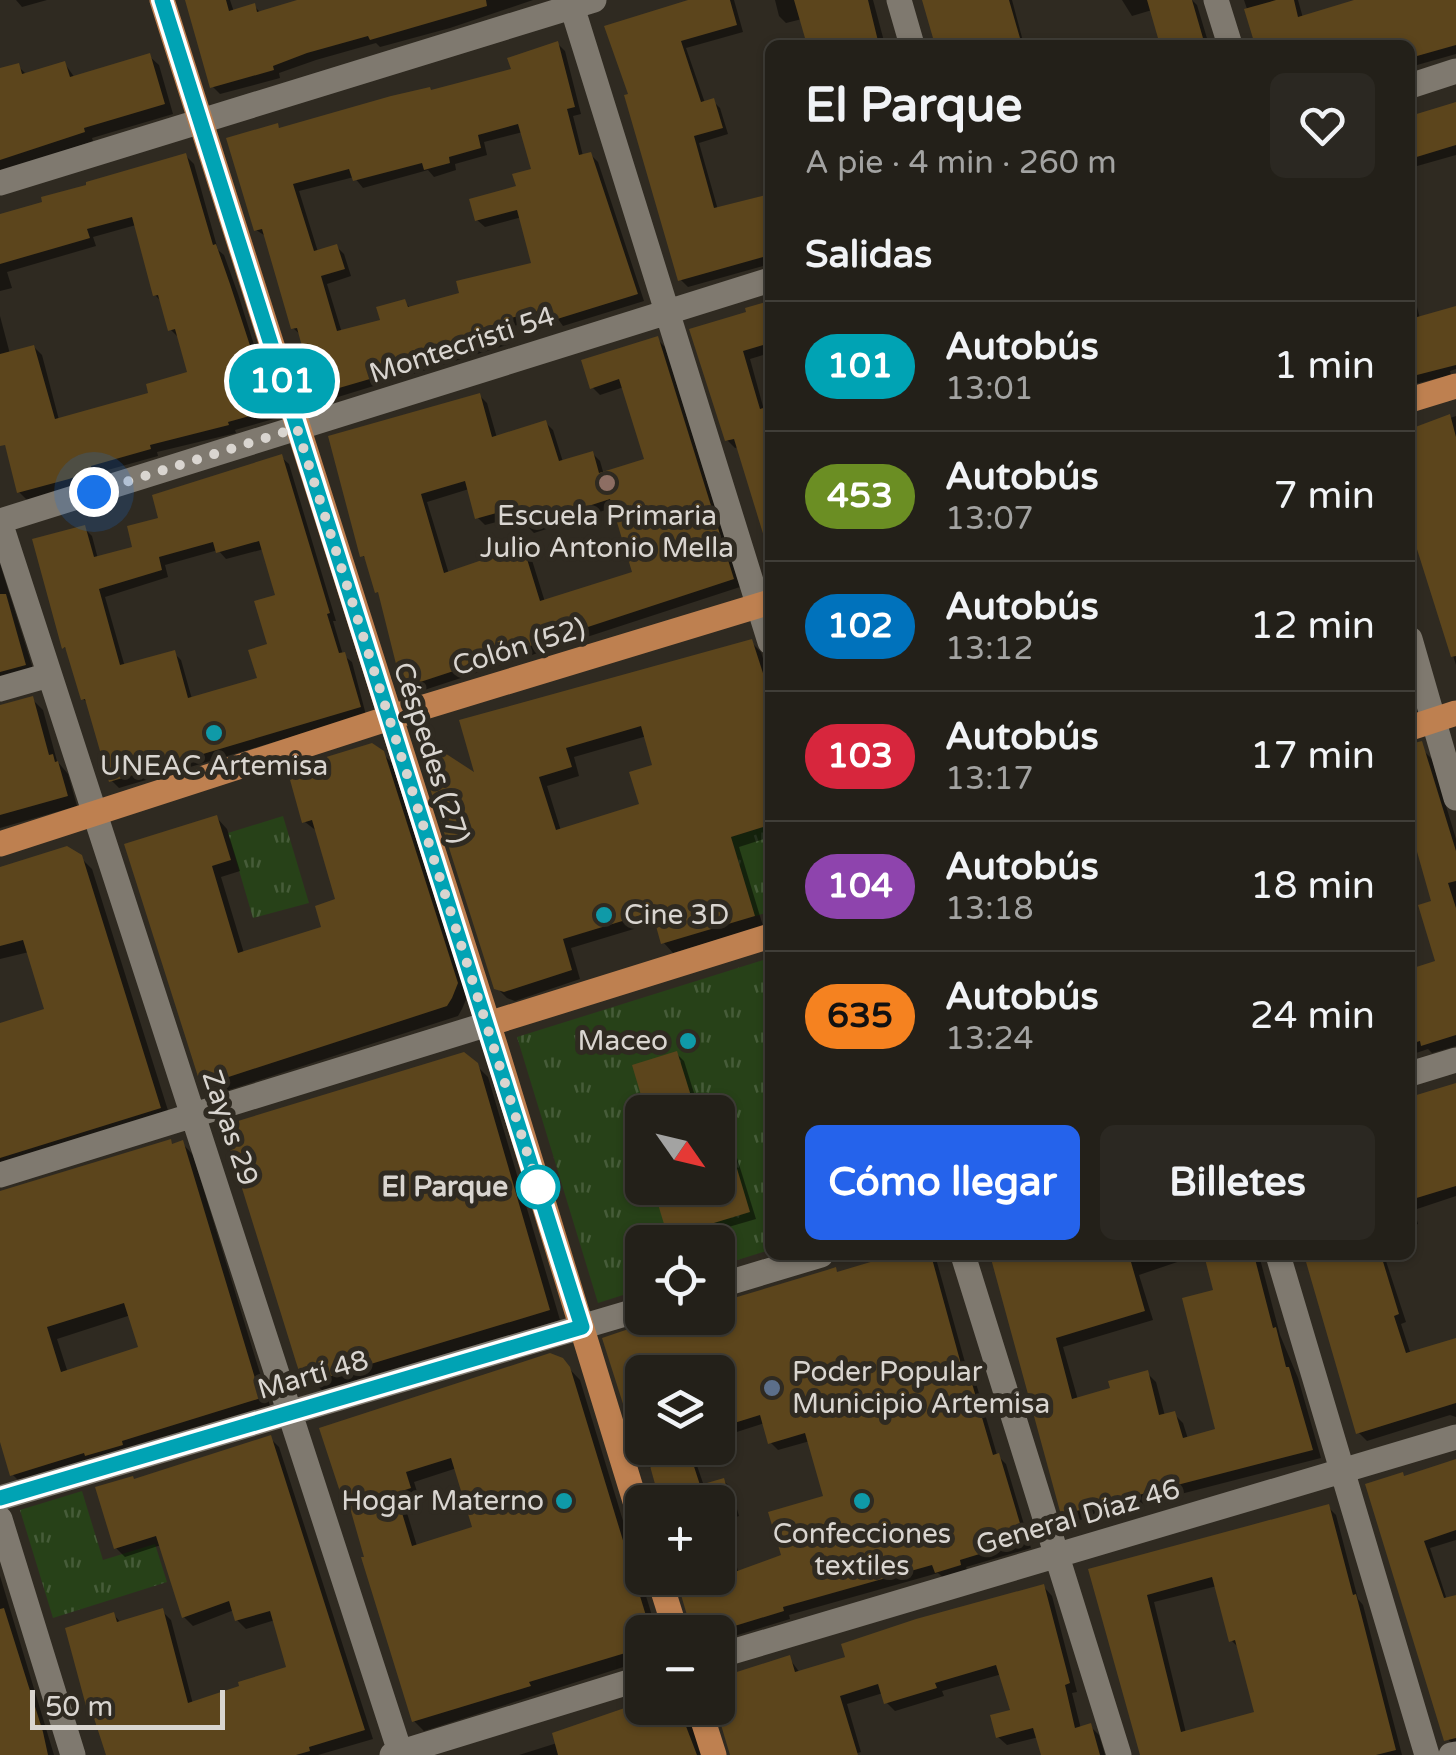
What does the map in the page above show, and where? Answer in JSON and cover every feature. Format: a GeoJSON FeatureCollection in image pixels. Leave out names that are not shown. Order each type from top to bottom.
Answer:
{"type":"FeatureCollection","features":[{"type":"Feature","properties":{"kind":"main road","name":"Céspedes (27)"},"geometry":{"type":"LineString","coordinates":[[162,0],[488,1024],[630,1485]]}},
{"type":"Feature","properties":{"kind":"main road"},"geometry":{"type":"LineString","coordinates":[[1415,398],[1456,386]]}},
{"type":"Feature","properties":{"kind":"main road","name":"Colón (52)"},"geometry":{"type":"LineString","coordinates":[[0,844],[764,604]]}},
{"type":"Feature","properties":{"kind":"main road"},"geometry":{"type":"LineString","coordinates":[[488,1024],[765,938]]}},
{"type":"Feature","properties":{"kind":"main road"},"geometry":{"type":"LineString","coordinates":[[704,1725],[714,1755]]}},
{"type":"Feature","properties":{"kind":"street"},"geometry":{"type":"LineString","coordinates":[[898,0],[910,40]]}},
{"type":"Feature","properties":{"kind":"street"},"geometry":{"type":"LineString","coordinates":[[1216,0],[1228,40]]}},
{"type":"Feature","properties":{"kind":"street"},"geometry":{"type":"LineString","coordinates":[[0,183],[579,2],[666,312],[764,604]]}},
{"type":"Feature","properties":{"kind":"street"},"geometry":{"type":"LineString","coordinates":[[1415,84],[1456,72]]}},
{"type":"Feature","properties":{"kind":"street","name":"Montecristi 54"},"geometry":{"type":"LineString","coordinates":[[0,521],[765,282]]}},
{"type":"Feature","properties":{"kind":"street","name":"Zayas 29"},"geometry":{"type":"LineString","coordinates":[[0,521],[292,1412],[398,1754]]}},
{"type":"Feature","properties":{"kind":"street"},"geometry":{"type":"LineString","coordinates":[[1415,657],[1456,798]]}},
{"type":"Feature","properties":{"kind":"street"},"geometry":{"type":"LineString","coordinates":[[0,690],[49,675]]}},
{"type":"Feature","properties":{"kind":"street"},"geometry":{"type":"LineString","coordinates":[[0,1175],[488,1024]]}},
{"type":"Feature","properties":{"kind":"street"},"geometry":{"type":"LineString","coordinates":[[1415,1072],[1456,1060]]}},
{"type":"Feature","properties":{"kind":"street"},"geometry":{"type":"LineString","coordinates":[[735,1281],[804,1260]]}},
{"type":"Feature","properties":{"kind":"street"},"geometry":{"type":"LineString","coordinates":[[965,1260],[1119,1755]]}},
{"type":"Feature","properties":{"kind":"street"},"geometry":{"type":"LineString","coordinates":[[1280,1260],[1427,1755]]}},
{"type":"Feature","properties":{"kind":"street","name":"Martí 48"},"geometry":{"type":"LineString","coordinates":[[0,1498],[625,1314]]}},
{"type":"Feature","properties":{"kind":"street","name":"General Díaz 46"},"geometry":{"type":"LineString","coordinates":[[735,1651],[1456,1437]]}},
{"type":"Feature","properties":{"kind":"street"},"geometry":{"type":"LineString","coordinates":[[0,1519],[74,1755]]}},
{"type":"Feature","properties":{"kind":"street"},"geometry":{"type":"LineString","coordinates":[[398,1754],[625,1683]]}},
{"type":"Feature","properties":{"kind":"green space"},"geometry":{"type":"Polygon","coordinates":[[[283,816],[309,903],[253,918],[228,833],[283,816]]]}},
{"type":"Feature","properties":{"kind":"green space"},"geometry":{"type":"Polygon","coordinates":[[[765,827],[765,913],[755,916],[731,837],[765,827]]]}},
{"type":"Feature","properties":{"kind":"green space"},"geometry":{"type":"Polygon","coordinates":[[[765,960],[765,1252],[735,1261],[735,1225],[625,1225],[625,1294],[598,1303],[517,1037],[765,960]]]}},
{"type":"Feature","properties":{"kind":"green space"},"geometry":{"type":"Polygon","coordinates":[[[82,1491],[103,1560],[155,1544],[167,1582],[53,1618],[20,1510],[82,1491]]]}},
{"type":"Feature","properties":{"kind":"building"},"geometry":{"type":"Polygon","coordinates":[[[185,0],[226,0],[229,11],[255,3],[257,12],[297,0],[486,0],[487,6],[370,40],[368,36],[307,53],[273,66],[274,70],[210,88],[185,0]]]}},
{"type":"Feature","properties":{"kind":"building"},"geometry":{"type":"Polygon","coordinates":[[[688,0],[730,0],[737,25],[681,41],[701,102],[714,98],[723,128],[694,136],[714,208],[765,195],[765,256],[678,281],[624,95],[628,94],[604,26],[688,0]]]}},
{"type":"Feature","properties":{"kind":"building"},"geometry":{"type":"Polygon","coordinates":[[[794,0],[868,0],[878,40],[806,40],[794,0]]]}},
{"type":"Feature","properties":{"kind":"building"},"geometry":{"type":"Polygon","coordinates":[[[922,0],[1009,0],[1021,40],[934,40],[922,0]]]}},
{"type":"Feature","properties":{"kind":"building"},"geometry":{"type":"Polygon","coordinates":[[[1147,0],[1192,0],[1204,40],[1159,40],[1147,0]]]}},
{"type":"Feature","properties":{"kind":"building"},"geometry":{"type":"Polygon","coordinates":[[[1276,0],[1294,0],[1298,17],[1354,0],[1456,0],[1456,45],[1415,57],[1415,40],[1253,40],[1244,9],[1276,0]]]}},
{"type":"Feature","properties":{"kind":"building"},"geometry":{"type":"Polygon","coordinates":[[[558,41],[575,107],[567,109],[579,155],[591,152],[638,294],[554,320],[550,308],[499,321],[503,336],[465,346],[466,351],[315,395],[297,328],[291,329],[262,229],[254,231],[226,138],[511,69],[507,58],[558,41]],[[518,124],[478,135],[481,148],[449,157],[450,163],[424,170],[422,163],[353,181],[349,169],[293,184],[314,251],[337,244],[345,269],[321,276],[337,331],[380,320],[376,307],[405,299],[408,307],[459,293],[456,281],[531,263],[517,210],[475,221],[469,199],[516,186],[512,174],[531,169],[518,124]]]}},
{"type":"Feature","properties":{"kind":"building"},"geometry":{"type":"Polygon","coordinates":[[[150,53],[165,104],[84,128],[85,132],[0,160],[0,68],[19,63],[22,74],[65,61],[70,77],[150,53]]]}},
{"type":"Feature","properties":{"kind":"building"},"geometry":{"type":"Polygon","coordinates":[[[1456,102],[1456,145],[1415,157],[1415,114],[1456,102]]]}},
{"type":"Feature","properties":{"kind":"building"},"geometry":{"type":"Polygon","coordinates":[[[186,153],[213,245],[216,244],[271,410],[150,445],[151,449],[91,466],[92,471],[17,493],[5,445],[0,446],[0,354],[34,345],[55,419],[148,393],[146,384],[187,372],[175,329],[168,331],[158,295],[153,296],[132,217],[87,229],[90,238],[0,264],[0,214],[42,202],[41,197],[86,182],[186,153]]]}},
{"type":"Feature","properties":{"kind":"building"},"geometry":{"type":"Polygon","coordinates":[[[765,302],[765,344],[743,351],[760,409],[765,408],[765,540],[734,439],[725,441],[689,329],[746,312],[745,308],[765,302]]]}},
{"type":"Feature","properties":{"kind":"building"},"geometry":{"type":"Polygon","coordinates":[[[1456,306],[1456,365],[1415,375],[1415,318],[1456,306]]]}},
{"type":"Feature","properties":{"kind":"building"},"geometry":{"type":"Polygon","coordinates":[[[658,336],[734,579],[402,688],[378,592],[375,593],[364,556],[360,557],[328,436],[480,393],[492,437],[546,420],[559,461],[593,451],[599,473],[644,459],[619,379],[590,389],[581,360],[658,336]],[[465,481],[421,494],[444,573],[523,546],[540,601],[632,572],[610,499],[524,527],[518,507],[475,519],[465,481]]]}},
{"type":"Feature","properties":{"kind":"building"},"geometry":{"type":"Polygon","coordinates":[[[1450,414],[1456,437],[1456,656],[1451,657],[1415,543],[1415,427],[1450,414]]]}},
{"type":"Feature","properties":{"kind":"building"},"geometry":{"type":"Polygon","coordinates":[[[282,454],[339,653],[345,652],[361,707],[109,782],[85,699],[81,700],[65,647],[62,649],[32,539],[85,525],[94,557],[132,547],[127,526],[158,518],[152,495],[282,454]],[[259,541],[216,553],[213,542],[159,557],[162,570],[99,589],[120,665],[175,650],[188,698],[257,678],[248,650],[267,644],[254,601],[275,595],[259,541]]]}},
{"type":"Feature","properties":{"kind":"building"},"geometry":{"type":"Polygon","coordinates":[[[0,594],[6,594],[26,665],[0,672],[0,594]]]}},
{"type":"Feature","properties":{"kind":"building"},"geometry":{"type":"Polygon","coordinates":[[[752,639],[765,679],[765,827],[731,837],[755,916],[661,944],[652,912],[563,939],[572,970],[504,992],[494,989],[421,760],[431,744],[474,772],[459,720],[752,639]],[[641,726],[566,748],[572,767],[539,777],[556,830],[639,804],[629,772],[652,765],[641,726]]]}},
{"type":"Feature","properties":{"kind":"building"},"geometry":{"type":"Polygon","coordinates":[[[33,696],[49,755],[53,754],[55,762],[58,761],[68,796],[0,815],[0,705],[33,696]]]}},
{"type":"Feature","properties":{"kind":"building"},"geometry":{"type":"Polygon","coordinates":[[[1422,741],[1456,851],[1456,881],[1448,883],[1456,908],[1456,1035],[1421,1046],[1420,1041],[1415,1042],[1415,967],[1435,961],[1418,905],[1431,901],[1415,845],[1415,743],[1422,741]]]}},
{"type":"Feature","properties":{"kind":"building"},"geometry":{"type":"Polygon","coordinates":[[[372,743],[384,751],[458,983],[452,998],[447,1006],[201,1086],[124,844],[217,815],[231,860],[212,866],[238,953],[321,927],[315,906],[335,899],[312,820],[302,823],[287,769],[372,743]]]}},
{"type":"Feature","properties":{"kind":"building"},"geometry":{"type":"Polygon","coordinates":[[[67,846],[82,855],[161,1108],[0,1158],[0,1023],[44,1009],[23,940],[0,946],[0,867],[67,846]]]}},
{"type":"Feature","properties":{"kind":"building"},"geometry":{"type":"Polygon","coordinates":[[[677,1051],[691,1095],[641,1095],[632,1065],[677,1051]]]}},
{"type":"Feature","properties":{"kind":"building"},"geometry":{"type":"Polygon","coordinates":[[[464,1052],[478,1063],[550,1310],[311,1382],[300,1374],[296,1362],[227,1140],[229,1129],[238,1121],[464,1052]]]}},
{"type":"Feature","properties":{"kind":"building"},"geometry":{"type":"Polygon","coordinates":[[[1456,1083],[1456,1186],[1415,1198],[1415,1095],[1456,1083]]]}},
{"type":"Feature","properties":{"kind":"building"},"geometry":{"type":"Polygon","coordinates":[[[171,1139],[172,1144],[183,1140],[261,1398],[122,1441],[123,1445],[10,1476],[0,1442],[0,1191],[171,1139]],[[124,1303],[47,1327],[61,1372],[138,1347],[124,1303]]]}},
{"type":"Feature","properties":{"kind":"building"},"geometry":{"type":"Polygon","coordinates":[[[735,1162],[750,1212],[707,1225],[664,1225],[658,1205],[735,1205],[735,1162]]]}},
{"type":"Feature","properties":{"kind":"building"},"geometry":{"type":"Polygon","coordinates":[[[877,1260],[932,1260],[961,1364],[966,1363],[993,1455],[999,1453],[1025,1540],[960,1560],[961,1565],[935,1573],[932,1565],[783,1607],[784,1611],[735,1626],[735,1615],[687,1615],[681,1595],[735,1595],[735,1572],[781,1555],[768,1512],[823,1496],[805,1433],[768,1444],[760,1415],[735,1423],[735,1355],[625,1355],[625,1410],[602,1338],[625,1330],[625,1335],[735,1335],[735,1298],[836,1267],[837,1272],[877,1260]]]}},
{"type":"Feature","properties":{"kind":"building"},"geometry":{"type":"Polygon","coordinates":[[[991,1260],[1130,1260],[1145,1311],[1056,1338],[1072,1399],[1110,1388],[1108,1381],[1148,1370],[1159,1415],[1175,1411],[1183,1438],[1215,1429],[1182,1298],[1213,1290],[1205,1260],[1255,1260],[1313,1450],[1061,1515],[991,1260]]]}},
{"type":"Feature","properties":{"kind":"building"},"geometry":{"type":"Polygon","coordinates":[[[1305,1260],[1383,1260],[1406,1353],[1456,1338],[1456,1403],[1356,1434],[1305,1260]]]}},
{"type":"Feature","properties":{"kind":"building"},"geometry":{"type":"Polygon","coordinates":[[[550,1353],[563,1358],[570,1367],[625,1547],[625,1595],[640,1595],[646,1615],[625,1615],[625,1653],[412,1722],[361,1557],[350,1508],[346,1510],[319,1428],[550,1353]],[[451,1458],[406,1472],[411,1488],[396,1493],[412,1546],[472,1527],[451,1458]]]}},
{"type":"Feature","properties":{"kind":"building"},"geometry":{"type":"Polygon","coordinates":[[[271,1435],[365,1730],[309,1747],[310,1751],[296,1755],[106,1755],[93,1715],[89,1717],[65,1628],[114,1612],[117,1622],[163,1608],[188,1703],[286,1667],[270,1611],[235,1621],[229,1601],[182,1618],[156,1536],[114,1549],[95,1487],[133,1476],[134,1479],[271,1435]]]}},
{"type":"Feature","properties":{"kind":"building"},"geometry":{"type":"Polygon","coordinates":[[[1456,1459],[1456,1530],[1424,1541],[1444,1598],[1456,1595],[1456,1738],[1444,1741],[1365,1484],[1456,1459]]]}},
{"type":"Feature","properties":{"kind":"building"},"geometry":{"type":"Polygon","coordinates":[[[650,1465],[694,1465],[700,1485],[655,1485],[650,1465]]]}},
{"type":"Feature","properties":{"kind":"building"},"geometry":{"type":"Polygon","coordinates":[[[724,1478],[726,1485],[700,1485],[724,1478]]]}},
{"type":"Feature","properties":{"kind":"building"},"geometry":{"type":"Polygon","coordinates":[[[1329,1504],[1396,1750],[1376,1755],[1140,1755],[1088,1569],[1329,1504]],[[1212,1577],[1147,1595],[1181,1732],[1254,1712],[1235,1640],[1229,1642],[1212,1577]]]}},
{"type":"Feature","properties":{"kind":"building"},"geometry":{"type":"Polygon","coordinates":[[[1044,1584],[1070,1683],[1065,1685],[1075,1728],[1091,1723],[1100,1755],[1041,1755],[1033,1728],[996,1738],[990,1715],[1010,1710],[996,1665],[935,1683],[937,1688],[884,1704],[878,1684],[840,1696],[858,1755],[730,1755],[721,1725],[735,1725],[735,1673],[790,1655],[795,1672],[845,1657],[841,1644],[1044,1584]]]}},
{"type":"Feature","properties":{"kind":"building"},"geometry":{"type":"Polygon","coordinates":[[[4,1608],[48,1755],[0,1755],[0,1609],[4,1608]]]}},
{"type":"Feature","properties":{"kind":"building"},"geometry":{"type":"Polygon","coordinates":[[[625,1708],[625,1725],[686,1725],[697,1755],[558,1755],[552,1733],[625,1708]]]}},
{"type":"Feature","properties":{"kind":"bus line","name":"101"},"geometry":{"type":"LineString","coordinates":[[0,1498],[582,1327],[162,0]]}},
{"type":"Feature","properties":{"kind":"place","name":"Escuela Primaria Julio Antonio Mella"},"geometry":{"type":"Point","coordinates":[607,483]}},
{"type":"Feature","properties":{"kind":"place","name":"UNEAC Artemisa"},"geometry":{"type":"Point","coordinates":[214,733]}},
{"type":"Feature","properties":{"kind":"place","name":"Cine 3D"},"geometry":{"type":"Point","coordinates":[604,915]}},
{"type":"Feature","properties":{"kind":"place","name":"Maceo"},"geometry":{"type":"Point","coordinates":[688,1041]}},
{"type":"Feature","properties":{"kind":"place","name":"El Parque"},"geometry":{"type":"Point","coordinates":[538,1187]}},
{"type":"Feature","properties":{"kind":"place","name":"Poder Popular Municipio Artemisa"},"geometry":{"type":"Point","coordinates":[772,1388]}},
{"type":"Feature","properties":{"kind":"place","name":"Hogar Materno"},"geometry":{"type":"Point","coordinates":[564,1501]}},
{"type":"Feature","properties":{"kind":"place","name":"Confecciones textiles"},"geometry":{"type":"Point","coordinates":[862,1501]}},
{"type":"Feature","properties":{"kind":"route"},"geometry":{"type":"LineString","coordinates":[[94,492],[297,428],[538,1187]]}}]}
